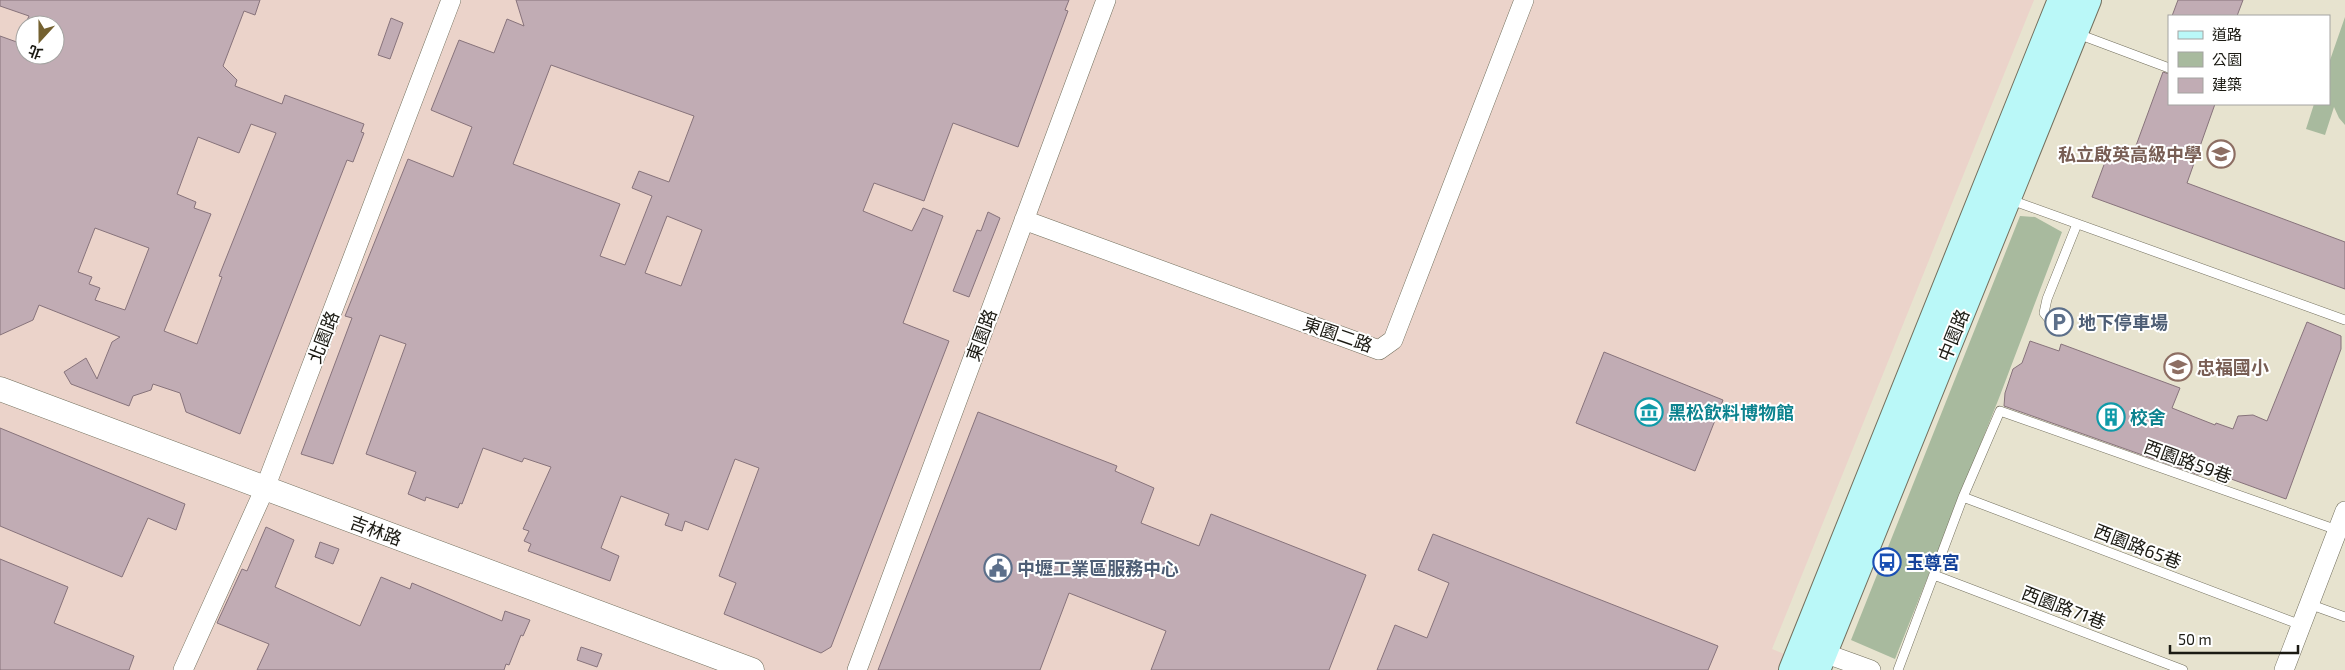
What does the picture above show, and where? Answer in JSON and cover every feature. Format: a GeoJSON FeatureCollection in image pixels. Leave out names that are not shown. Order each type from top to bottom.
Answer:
{"type":"FeatureCollection","features":[{"type":"Feature","properties":{"kind":"main road","name":"中園路"},"geometry":{"type":"LineString","coordinates":[[2061,0],[2063,28]]}},
{"type":"Feature","properties":{"kind":"main road","name":"中園路"},"geometry":{"type":"LineString","coordinates":[[1792,670],[1815,656],[2063,28],[2088,0]]}},
{"type":"Feature","properties":{"kind":"street","name":"北園路"},"geometry":{"type":"LineString","coordinates":[[183,670],[265,488],[451,0]]}},
{"type":"Feature","properties":{"kind":"street","name":"東園路"},"geometry":{"type":"LineString","coordinates":[[857,670],[1106,0]]}},
{"type":"Feature","properties":{"kind":"street","name":"東園二路"},"geometry":{"type":"LineString","coordinates":[[1024,220],[1379,350],[1393,340],[1524,0]]}},
{"type":"Feature","properties":{"kind":"street","name":"吉林路"},"geometry":{"type":"LineString","coordinates":[[0,389],[752,670]]}},
{"type":"Feature","properties":{"kind":"street"},"geometry":{"type":"LineString","coordinates":[[2284,670],[2309,604],[2341,532],[2345,511]]}},
{"type":"Feature","properties":{"kind":"street"},"geometry":{"type":"LineString","coordinates":[[1815,656],[1870,670]]}},
{"type":"Feature","properties":{"kind":"lane"},"geometry":{"type":"LineString","coordinates":[[2063,28],[2168,68]]}},
{"type":"Feature","properties":{"kind":"lane"},"geometry":{"type":"LineString","coordinates":[[1996,194],[2345,320]]}},
{"type":"Feature","properties":{"kind":"lane"},"geometry":{"type":"LineString","coordinates":[[2059,322],[2048,318],[2044,313],[2046,299],[2077,224]]}},
{"type":"Feature","properties":{"kind":"lane","name":"西園路59巷"},"geometry":{"type":"LineString","coordinates":[[1963,497],[2000,411],[2341,532]]}},
{"type":"Feature","properties":{"kind":"lane"},"geometry":{"type":"LineString","coordinates":[[1898,670],[1963,497]]}},
{"type":"Feature","properties":{"kind":"lane","name":"西園路65巷"},"geometry":{"type":"LineString","coordinates":[[1963,497],[2301,625]]}},
{"type":"Feature","properties":{"kind":"lane","name":"西園路71巷"},"geometry":{"type":"LineString","coordinates":[[1934,575],[2183,670]]}},
{"type":"Feature","properties":{"kind":"lane"},"geometry":{"type":"LineString","coordinates":[[2309,604],[2345,617]]}},
{"type":"Feature","properties":{"kind":"shaded area"},"geometry":{"type":"Polygon","coordinates":[[[0,0],[2034,0],[1772,649],[1825,670],[0,670],[0,0]]]}},
{"type":"Feature","properties":{"kind":"green space"},"geometry":{"type":"Polygon","coordinates":[[[2345,17],[2345,125],[2334,107],[2325,135],[2306,129],[2314,105],[2330,105],[2330,60],[2345,17]]]}},
{"type":"Feature","properties":{"kind":"green space"},"geometry":{"type":"Polygon","coordinates":[[[2020,216],[2035,217],[2062,232],[1999,398],[1895,659],[1851,640],[2020,216]]]}},
{"type":"Feature","properties":{"kind":"building"},"geometry":{"type":"Polygon","coordinates":[[[0,0],[260,0],[255,15],[244,11],[223,66],[237,80],[235,86],[282,104],[285,95],[364,124],[361,132],[364,133],[353,162],[347,160],[240,434],[186,412],[180,393],[153,384],[151,390],[133,396],[129,406],[71,384],[64,372],[86,358],[97,379],[112,342],[120,337],[39,305],[33,320],[0,335],[0,36],[15,41],[15,65],[65,65],[65,15],[26,15],[0,6],[0,0]],[[251,124],[239,153],[198,137],[177,194],[196,202],[194,208],[211,214],[164,331],[197,344],[222,277],[219,276],[276,133],[251,124]],[[95,228],[78,272],[92,277],[89,284],[100,288],[95,300],[125,310],[149,248],[95,228]]]}},
{"type":"Feature","properties":{"kind":"building"},"geometry":{"type":"Polygon","coordinates":[[[516,0],[1069,0],[1065,10],[1068,11],[1018,147],[953,123],[924,201],[874,183],[863,211],[912,231],[923,208],[943,216],[903,323],[949,341],[831,647],[821,653],[724,614],[736,583],[719,576],[759,468],[735,459],[708,530],[685,521],[682,531],[665,525],[669,514],[621,496],[601,548],[619,556],[610,581],[528,551],[531,544],[524,541],[529,531],[523,529],[551,467],[524,458],[522,462],[483,448],[462,504],[460,503],[458,508],[426,497],[425,501],[408,494],[416,472],[366,454],[406,344],[380,335],[333,464],[301,454],[352,318],[345,316],[408,159],[453,177],[472,127],[431,110],[459,40],[494,53],[507,19],[524,26],[516,0]],[[551,65],[513,164],[620,204],[600,256],[625,265],[652,196],[632,188],[639,171],[669,182],[694,116],[551,65]],[[667,216],[645,273],[681,286],[702,230],[667,216]]]}},
{"type":"Feature","properties":{"kind":"building"},"geometry":{"type":"Polygon","coordinates":[[[2178,0],[2243,0],[2237,15],[2172,15],[2178,0]]]}},
{"type":"Feature","properties":{"kind":"building"},"geometry":{"type":"Polygon","coordinates":[[[391,18],[403,23],[390,59],[378,55],[391,18]]]}},
{"type":"Feature","properties":{"kind":"building"},"geometry":{"type":"Polygon","coordinates":[[[2163,72],[2168,74],[2168,105],[2215,105],[2187,183],[2345,242],[2345,289],[2092,197],[2108,154],[2130,162],[2163,72]]]}},
{"type":"Feature","properties":{"kind":"building"},"geometry":{"type":"Polygon","coordinates":[[[988,212],[1000,218],[969,297],[953,291],[977,230],[981,231],[988,212]]]}},
{"type":"Feature","properties":{"kind":"building"},"geometry":{"type":"Polygon","coordinates":[[[2307,322],[2341,336],[2341,349],[2286,499],[2201,468],[2199,475],[2004,406],[2005,393],[2013,369],[2022,363],[2030,341],[2059,351],[2061,344],[2180,388],[2172,408],[2215,425],[2216,423],[2233,429],[2238,416],[2253,415],[2267,421],[2307,322]]]}},
{"type":"Feature","properties":{"kind":"building","name":"黑松飲料博物館"},"geometry":{"type":"Polygon","coordinates":[[[1604,352],[1723,400],[1695,471],[1576,423],[1604,352]]]}},
{"type":"Feature","properties":{"kind":"building"},"geometry":{"type":"Polygon","coordinates":[[[978,412],[1117,466],[1115,471],[1154,488],[1141,523],[1199,546],[1211,514],[1366,575],[1329,670],[1151,670],[1166,631],[1069,593],[1040,670],[878,670],[978,412]]]}},
{"type":"Feature","properties":{"kind":"building"},"geometry":{"type":"Polygon","coordinates":[[[0,428],[185,504],[176,530],[148,518],[122,577],[0,526],[0,428]]]}},
{"type":"Feature","properties":{"kind":"building"},"geometry":{"type":"Polygon","coordinates":[[[266,527],[294,540],[275,587],[360,626],[381,577],[410,589],[412,583],[502,621],[505,611],[530,620],[523,636],[521,635],[509,665],[506,664],[504,670],[257,670],[269,644],[217,623],[242,569],[247,571],[266,527]]]}},
{"type":"Feature","properties":{"kind":"building"},"geometry":{"type":"Polygon","coordinates":[[[1433,534],[1718,646],[1708,670],[1377,670],[1395,625],[1427,638],[1449,583],[1418,570],[1433,534]]]}},
{"type":"Feature","properties":{"kind":"building"},"geometry":{"type":"Polygon","coordinates":[[[320,542],[339,549],[333,564],[315,557],[320,542]]]}},
{"type":"Feature","properties":{"kind":"building"},"geometry":{"type":"Polygon","coordinates":[[[0,559],[68,587],[54,623],[134,656],[129,670],[0,670],[0,559]]]}},
{"type":"Feature","properties":{"kind":"building"},"geometry":{"type":"Polygon","coordinates":[[[581,647],[602,654],[597,667],[577,660],[581,647]]]}},
{"type":"Feature","properties":{"kind":"place","name":"私立啟英高級中學"},"geometry":{"type":"Point","coordinates":[2221,154]}},
{"type":"Feature","properties":{"kind":"place","name":"地下停車場"},"geometry":{"type":"Point","coordinates":[2059,322]}},
{"type":"Feature","properties":{"kind":"place","name":"忠福國小"},"geometry":{"type":"Point","coordinates":[2178,367]}},
{"type":"Feature","properties":{"kind":"place","name":"黑松飲料博物館"},"geometry":{"type":"Point","coordinates":[1649,412]}},
{"type":"Feature","properties":{"kind":"place","name":"校舍"},"geometry":{"type":"Point","coordinates":[2111,417]}},
{"type":"Feature","properties":{"kind":"place","name":"玉尊宮"},"geometry":{"type":"Point","coordinates":[1887,562]}},
{"type":"Feature","properties":{"kind":"place","name":"中壢工業區服務中心"},"geometry":{"type":"Point","coordinates":[998,568]}}]}
